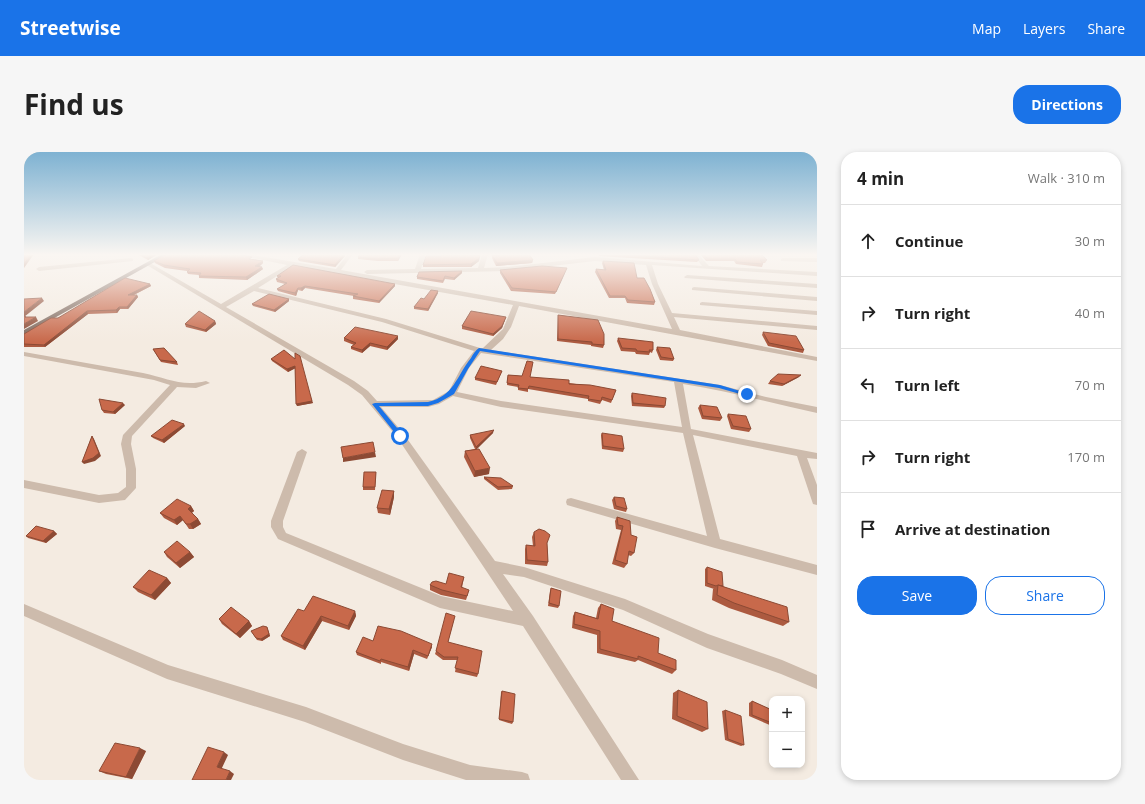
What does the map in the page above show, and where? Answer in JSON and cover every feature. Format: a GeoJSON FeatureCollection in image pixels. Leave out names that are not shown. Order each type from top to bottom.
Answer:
{"type":"FeatureCollection","features":[{"type":"Feature","properties":{"kind":"main road"},"geometry":{"type":"LineString","coordinates":[[24,326],[103,283]]}},
{"type":"Feature","properties":{"kind":"main road"},"geometry":{"type":"LineString","coordinates":[[24,333],[113,283]]}},
{"type":"Feature","properties":{"kind":"street"},"geometry":{"type":"LineString","coordinates":[[181,283],[351,383],[365,393],[375,404],[400,436],[491,566],[631,780]]}},
{"type":"Feature","properties":{"kind":"street"},"geometry":{"type":"LineString","coordinates":[[222,307],[262,283]]}},
{"type":"Feature","properties":{"kind":"street"},"geometry":{"type":"LineString","coordinates":[[405,283],[677,332],[817,359]]}},
{"type":"Feature","properties":{"kind":"street"},"geometry":{"type":"LineString","coordinates":[[655,283],[677,332]]}},
{"type":"Feature","properties":{"kind":"street"},"geometry":{"type":"LineString","coordinates":[[690,283],[710,319]]}},
{"type":"Feature","properties":{"kind":"street"},"geometry":{"type":"LineString","coordinates":[[778,283],[817,286]]}},
{"type":"Feature","properties":{"kind":"street"},"geometry":{"type":"LineString","coordinates":[[253,289],[384,320],[441,339],[482,350],[720,387],[817,410]]}},
{"type":"Feature","properties":{"kind":"street"},"geometry":{"type":"LineString","coordinates":[[698,297],[817,299]]}},
{"type":"Feature","properties":{"kind":"street"},"geometry":{"type":"LineString","coordinates":[[698,297],[817,313]]}},
{"type":"Feature","properties":{"kind":"street"},"geometry":{"type":"LineString","coordinates":[[375,404],[428,404],[436,402],[452,393],[465,368],[482,350],[499,338],[508,327],[512,312],[517,303]]}},
{"type":"Feature","properties":{"kind":"street"},"geometry":{"type":"LineString","coordinates":[[670,315],[817,328]]}},
{"type":"Feature","properties":{"kind":"street"},"geometry":{"type":"LineString","coordinates":[[24,354],[155,378],[190,387],[206,383]]}},
{"type":"Feature","properties":{"kind":"street"},"geometry":{"type":"LineString","coordinates":[[678,381],[687,431],[716,543]]}},
{"type":"Feature","properties":{"kind":"street"},"geometry":{"type":"LineString","coordinates":[[24,484],[99,499],[121,497],[131,488],[131,469],[126,444],[128,435],[175,384]]}},
{"type":"Feature","properties":{"kind":"street"},"geometry":{"type":"LineString","coordinates":[[452,393],[501,404],[687,431],[817,456]]}},
{"type":"Feature","properties":{"kind":"street"},"geometry":{"type":"LineString","coordinates":[[302,452],[277,521],[277,527],[282,536],[440,602],[528,621]]}},
{"type":"Feature","properties":{"kind":"street"},"geometry":{"type":"LineString","coordinates":[[801,453],[817,501]]}},
{"type":"Feature","properties":{"kind":"street"},"geometry":{"type":"LineString","coordinates":[[571,502],[817,570]]}},
{"type":"Feature","properties":{"kind":"street"},"geometry":{"type":"LineString","coordinates":[[491,566],[524,572],[625,605],[707,641],[782,667],[817,682]]}},
{"type":"Feature","properties":{"kind":"street"},"geometry":{"type":"LineString","coordinates":[[24,610],[166,672],[306,715],[395,749],[470,773],[522,780]]}},
{"type":"Feature","properties":{"kind":"building"},"geometry":{"type":"Polygon","coordinates":[[[116,283],[150,284],[128,295],[137,295],[127,307],[119,307],[116,310],[87,311],[44,345],[24,344],[24,334],[51,318],[58,318],[116,283]]]}},
{"type":"Feature","properties":{"kind":"building"},"geometry":{"type":"Polygon","coordinates":[[[286,283],[395,284],[379,301],[353,296],[358,294],[305,286],[298,288],[295,293],[277,289],[286,283]]]}},
{"type":"Feature","properties":{"kind":"building"},"geometry":{"type":"Polygon","coordinates":[[[509,283],[560,283],[556,292],[512,288],[509,283]]]}},
{"type":"Feature","properties":{"kind":"building"},"geometry":{"type":"Polygon","coordinates":[[[603,283],[647,283],[655,302],[628,300],[625,296],[610,296],[603,283]]]}},
{"type":"Feature","properties":{"kind":"building"},"geometry":{"type":"Polygon","coordinates":[[[431,290],[438,291],[428,309],[414,307],[421,298],[424,299],[431,290]]]}},
{"type":"Feature","properties":{"kind":"building"},"geometry":{"type":"Polygon","coordinates":[[[269,294],[289,299],[274,310],[252,304],[269,294]]]}},
{"type":"Feature","properties":{"kind":"building"},"geometry":{"type":"Polygon","coordinates":[[[42,298],[24,312],[24,299],[42,298]]]}},
{"type":"Feature","properties":{"kind":"building"},"geometry":{"type":"Polygon","coordinates":[[[199,311],[215,321],[205,330],[185,324],[199,311]]]}},
{"type":"Feature","properties":{"kind":"building"},"geometry":{"type":"Polygon","coordinates":[[[471,311],[506,317],[502,326],[493,334],[462,326],[471,311]]]}},
{"type":"Feature","properties":{"kind":"building"},"geometry":{"type":"Polygon","coordinates":[[[558,315],[598,320],[604,334],[604,345],[592,344],[592,342],[558,339],[558,315]]]}},
{"type":"Feature","properties":{"kind":"building"},"geometry":{"type":"Polygon","coordinates":[[[24,316],[26,317],[36,317],[24,324],[24,316]]]}},
{"type":"Feature","properties":{"kind":"building"},"geometry":{"type":"Polygon","coordinates":[[[355,327],[398,336],[387,347],[370,343],[362,350],[351,347],[356,343],[344,338],[355,327]]]}},
{"type":"Feature","properties":{"kind":"building"},"geometry":{"type":"Polygon","coordinates":[[[763,332],[796,336],[804,350],[769,343],[763,332]]]}},
{"type":"Feature","properties":{"kind":"building"},"geometry":{"type":"Polygon","coordinates":[[[618,338],[653,342],[653,350],[649,350],[650,352],[622,348],[618,338]]]}},
{"type":"Feature","properties":{"kind":"building"},"geometry":{"type":"Polygon","coordinates":[[[657,347],[670,348],[674,359],[661,357],[657,347]]]}},
{"type":"Feature","properties":{"kind":"building"},"geometry":{"type":"Polygon","coordinates":[[[164,348],[177,362],[160,360],[153,349],[164,348]]]}},
{"type":"Feature","properties":{"kind":"building"},"geometry":{"type":"Polygon","coordinates":[[[284,350],[295,359],[295,353],[300,356],[312,401],[296,404],[295,366],[287,369],[271,359],[284,350]]]}},
{"type":"Feature","properties":{"kind":"building"},"geometry":{"type":"Polygon","coordinates":[[[527,361],[533,362],[530,377],[569,380],[569,384],[590,385],[616,390],[612,400],[602,397],[601,401],[588,399],[589,396],[529,386],[528,389],[518,388],[519,385],[507,383],[508,375],[522,376],[527,361]]]}},
{"type":"Feature","properties":{"kind":"building"},"geometry":{"type":"Polygon","coordinates":[[[481,366],[502,371],[497,382],[475,378],[481,366]]]}},
{"type":"Feature","properties":{"kind":"building"},"geometry":{"type":"Polygon","coordinates":[[[778,374],[801,375],[784,384],[770,381],[778,374]]]}},
{"type":"Feature","properties":{"kind":"building"},"geometry":{"type":"Polygon","coordinates":[[[632,393],[666,398],[665,406],[633,403],[632,393]]]}},
{"type":"Feature","properties":{"kind":"building"},"geometry":{"type":"Polygon","coordinates":[[[99,399],[123,403],[113,412],[102,410],[99,399]]]}},
{"type":"Feature","properties":{"kind":"building"},"geometry":{"type":"Polygon","coordinates":[[[700,405],[717,407],[722,418],[703,416],[700,405]]]}},
{"type":"Feature","properties":{"kind":"building"},"geometry":{"type":"Polygon","coordinates":[[[728,414],[746,416],[751,429],[733,426],[728,414]]]}},
{"type":"Feature","properties":{"kind":"building"},"geometry":{"type":"Polygon","coordinates":[[[172,420],[184,424],[162,440],[151,436],[172,420]]]}},
{"type":"Feature","properties":{"kind":"building"},"geometry":{"type":"Polygon","coordinates":[[[494,430],[476,447],[470,435],[494,430]]]}},
{"type":"Feature","properties":{"kind":"building"},"geometry":{"type":"Polygon","coordinates":[[[602,433],[622,436],[624,449],[603,446],[602,433]]]}},
{"type":"Feature","properties":{"kind":"building"},"geometry":{"type":"Polygon","coordinates":[[[92,436],[99,453],[93,458],[82,462],[92,436]]]}},
{"type":"Feature","properties":{"kind":"building"},"geometry":{"type":"Polygon","coordinates":[[[373,442],[375,452],[343,458],[341,447],[373,442]]]}},
{"type":"Feature","properties":{"kind":"building"},"geometry":{"type":"Polygon","coordinates":[[[479,449],[490,468],[475,471],[465,451],[479,449]]]}},
{"type":"Feature","properties":{"kind":"building"},"geometry":{"type":"Polygon","coordinates":[[[364,472],[376,472],[375,487],[363,487],[364,472]]]}},
{"type":"Feature","properties":{"kind":"building"},"geometry":{"type":"Polygon","coordinates":[[[484,477],[501,478],[513,486],[498,487],[484,477]]]}},
{"type":"Feature","properties":{"kind":"building"},"geometry":{"type":"Polygon","coordinates":[[[382,490],[394,491],[389,509],[377,508],[382,490]]]}},
{"type":"Feature","properties":{"kind":"building"},"geometry":{"type":"Polygon","coordinates":[[[614,497],[624,498],[627,509],[616,506],[614,497]]]}},
{"type":"Feature","properties":{"kind":"building"},"geometry":{"type":"Polygon","coordinates":[[[177,499],[191,506],[188,509],[198,519],[190,524],[186,524],[180,516],[174,520],[160,513],[177,499]]]}},
{"type":"Feature","properties":{"kind":"building"},"geometry":{"type":"Polygon","coordinates":[[[617,517],[630,521],[631,535],[637,537],[634,553],[629,551],[627,564],[615,560],[623,526],[618,525],[617,517]]]}},
{"type":"Feature","properties":{"kind":"building"},"geometry":{"type":"Polygon","coordinates":[[[36,526],[54,531],[43,541],[26,536],[36,526]]]}},
{"type":"Feature","properties":{"kind":"building"},"geometry":{"type":"Polygon","coordinates":[[[539,529],[550,535],[547,543],[548,562],[527,560],[526,545],[535,546],[534,532],[539,529]]]}},
{"type":"Feature","properties":{"kind":"building"},"geometry":{"type":"Polygon","coordinates":[[[177,541],[190,552],[176,563],[164,552],[177,541]]]}},
{"type":"Feature","properties":{"kind":"building"},"geometry":{"type":"Polygon","coordinates":[[[707,567],[722,572],[723,586],[716,586],[707,583],[707,567]]]}},
{"type":"Feature","properties":{"kind":"building"},"geometry":{"type":"Polygon","coordinates":[[[149,570],[167,578],[151,595],[133,587],[149,570]]]}},
{"type":"Feature","properties":{"kind":"building"},"geometry":{"type":"Polygon","coordinates":[[[449,573],[464,577],[461,587],[469,590],[467,596],[442,590],[430,585],[432,582],[436,581],[446,584],[449,573]]]}},
{"type":"Feature","properties":{"kind":"building"},"geometry":{"type":"Polygon","coordinates":[[[718,585],[787,607],[789,622],[734,603],[717,595],[718,585]]]}},
{"type":"Feature","properties":{"kind":"building"},"geometry":{"type":"Polygon","coordinates":[[[551,588],[561,591],[559,606],[549,603],[551,588]]]}},
{"type":"Feature","properties":{"kind":"building"},"geometry":{"type":"Polygon","coordinates":[[[313,596],[355,611],[348,626],[321,616],[303,646],[281,636],[298,609],[304,611],[313,596]]]}},
{"type":"Feature","properties":{"kind":"building"},"geometry":{"type":"Polygon","coordinates":[[[601,604],[614,609],[612,621],[659,638],[658,653],[676,660],[676,670],[638,656],[638,659],[600,649],[600,631],[574,624],[575,612],[598,619],[601,604]]]}},
{"type":"Feature","properties":{"kind":"building"},"geometry":{"type":"Polygon","coordinates":[[[231,607],[249,621],[236,634],[219,619],[231,607]]]}},
{"type":"Feature","properties":{"kind":"building"},"geometry":{"type":"Polygon","coordinates":[[[446,613],[455,616],[448,642],[482,651],[478,674],[455,668],[458,657],[444,657],[436,651],[446,613]]]}},
{"type":"Feature","properties":{"kind":"building"},"geometry":{"type":"Polygon","coordinates":[[[263,626],[267,627],[269,634],[261,639],[256,638],[251,631],[263,626]]]}},
{"type":"Feature","properties":{"kind":"building"},"geometry":{"type":"Polygon","coordinates":[[[378,626],[401,631],[432,644],[428,656],[413,650],[408,667],[381,659],[380,661],[356,652],[363,637],[373,641],[378,626]]]}},
{"type":"Feature","properties":{"kind":"building"},"geometry":{"type":"Polygon","coordinates":[[[678,690],[707,702],[708,729],[677,716],[678,690]]]}},
{"type":"Feature","properties":{"kind":"building"},"geometry":{"type":"Polygon","coordinates":[[[502,691],[515,694],[513,722],[499,719],[502,691]]]}},
{"type":"Feature","properties":{"kind":"building"},"geometry":{"type":"Polygon","coordinates":[[[752,701],[769,709],[769,722],[752,715],[752,701]]]}},
{"type":"Feature","properties":{"kind":"building"},"geometry":{"type":"Polygon","coordinates":[[[725,710],[741,716],[744,745],[728,739],[725,710]]]}},
{"type":"Feature","properties":{"kind":"building"},"geometry":{"type":"Polygon","coordinates":[[[115,743],[140,748],[126,777],[99,771],[115,743]]]}},
{"type":"Feature","properties":{"kind":"building"},"geometry":{"type":"Polygon","coordinates":[[[208,747],[224,752],[217,767],[230,771],[226,780],[192,780],[208,747]]]}},
{"type":"Feature","properties":{"kind":"route"},"geometry":{"type":"LineString","coordinates":[[400,436],[375,404],[428,404],[436,402],[452,393],[465,368],[479,350],[720,387],[747,394]]}}]}
